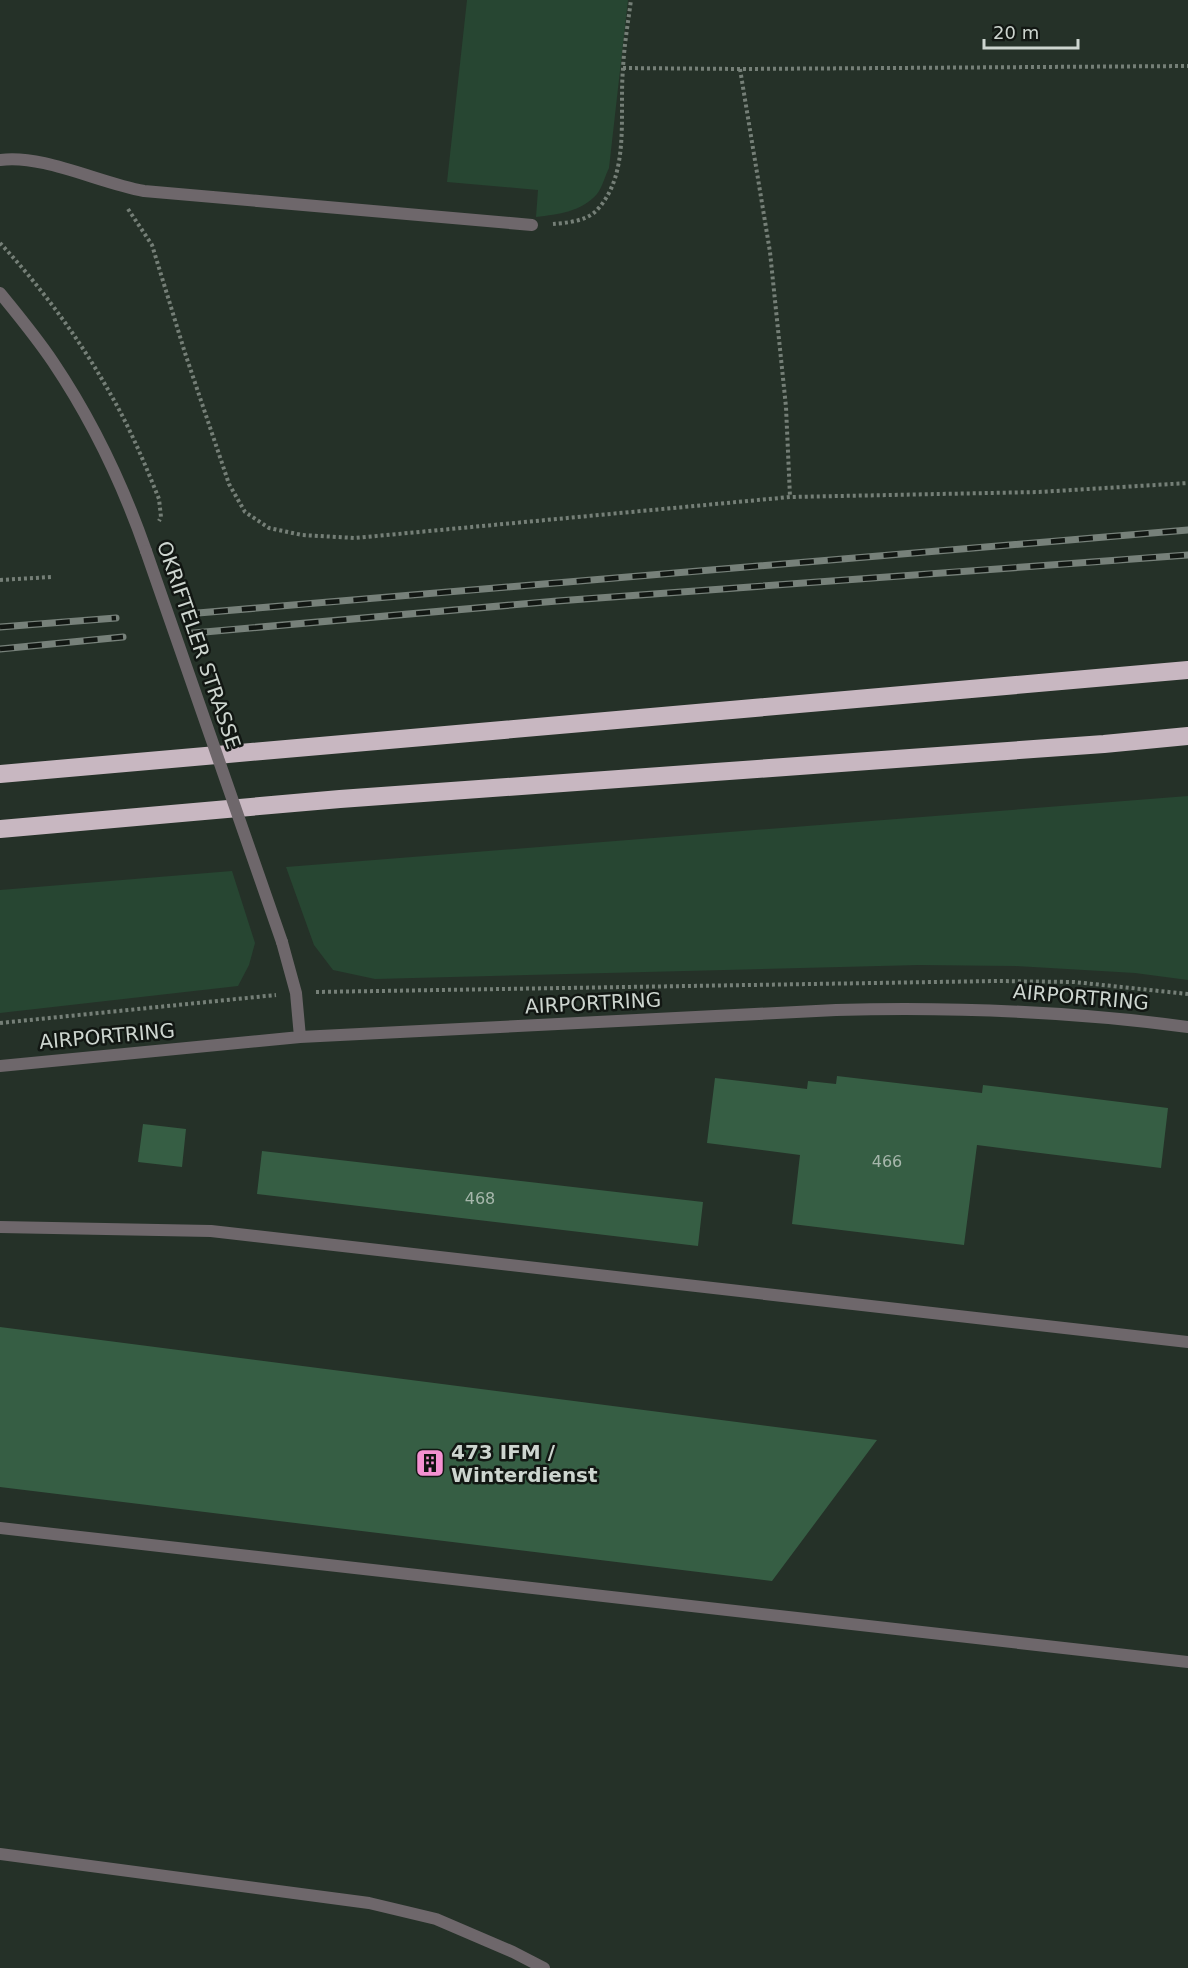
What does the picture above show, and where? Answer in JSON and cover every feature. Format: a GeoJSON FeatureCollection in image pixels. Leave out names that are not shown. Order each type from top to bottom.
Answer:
{"type":"FeatureCollection","features":[{"type":"Feature","properties":{"kind":"highway"},"geometry":{"type":"LineString","coordinates":[[0,774],[1188,670]]}},
{"type":"Feature","properties":{"kind":"highway"},"geometry":{"type":"LineString","coordinates":[[0,829],[340,800],[1188,736]]}},
{"type":"Feature","properties":{"kind":"street"},"geometry":{"type":"LineString","coordinates":[[0,160],[15,158],[31,160],[110,184],[144,191],[532,225]]}},
{"type":"Feature","properties":{"kind":"street","name":"OKRIFTELER STRASSE"},"geometry":{"type":"LineString","coordinates":[[0,293],[53,362],[96,437],[131,508],[282,942],[296,993],[300,1037]]}},
{"type":"Feature","properties":{"kind":"street","name":"AIRPORTRING"},"geometry":{"type":"LineString","coordinates":[[0,1066],[300,1037],[836,1010],[922,1008],[1000,1010],[1103,1017],[1188,1027]]}},
{"type":"Feature","properties":{"kind":"street"},"geometry":{"type":"LineString","coordinates":[[0,1227],[211,1231],[1188,1342]]}},
{"type":"Feature","properties":{"kind":"street"},"geometry":{"type":"LineString","coordinates":[[0,1528],[1188,1662]]}},
{"type":"Feature","properties":{"kind":"street"},"geometry":{"type":"LineString","coordinates":[[0,1854],[369,1903],[436,1919],[544,1968]]}},
{"type":"Feature","properties":{"kind":"path"},"geometry":{"type":"LineString","coordinates":[[532,225],[578,220],[595,212],[611,189],[619,163],[622,68],[631,0]]}},
{"type":"Feature","properties":{"kind":"path"},"geometry":{"type":"LineString","coordinates":[[622,68],[1188,66]]}},
{"type":"Feature","properties":{"kind":"path"},"geometry":{"type":"LineString","coordinates":[[740,69],[770,252],[786,407],[790,497]]}},
{"type":"Feature","properties":{"kind":"path"},"geometry":{"type":"LineString","coordinates":[[110,184],[152,244],[184,353],[229,484],[245,512],[269,528],[302,535],[355,538],[790,497],[1039,492],[1188,483]]}},
{"type":"Feature","properties":{"kind":"path"},"geometry":{"type":"LineString","coordinates":[[0,580],[51,577]]}},
{"type":"Feature","properties":{"kind":"path"},"geometry":{"type":"LineString","coordinates":[[0,1023],[296,993],[997,981],[1074,982],[1188,994]]}},
{"type":"Feature","properties":{"kind":"green space"},"geometry":{"type":"Polygon","coordinates":[[[467,0],[628,0],[609,168],[599,191],[584,205],[561,213],[536,217],[538,190],[447,182],[467,0]]]}},
{"type":"Feature","properties":{"kind":"green space"},"geometry":{"type":"Polygon","coordinates":[[[1188,796],[1188,980],[1135,973],[1015,966],[919,965],[375,979],[333,970],[314,945],[286,867],[1188,796]]]}},
{"type":"Feature","properties":{"kind":"green space"},"geometry":{"type":"Polygon","coordinates":[[[232,871],[255,943],[249,965],[238,986],[0,1013],[0,890],[232,871]]]}},
{"type":"Feature","properties":{"kind":"building"},"geometry":{"type":"Polygon","coordinates":[[[837,1076],[982,1093],[983,1085],[1168,1108],[1161,1168],[977,1145],[964,1245],[792,1224],[800,1155],[707,1143],[715,1078],[807,1089],[808,1081],[836,1084],[837,1076]]]}},
{"type":"Feature","properties":{"kind":"building"},"geometry":{"type":"Polygon","coordinates":[[[143,1124],[186,1129],[182,1167],[138,1162],[143,1124]]]}},
{"type":"Feature","properties":{"kind":"building"},"geometry":{"type":"Polygon","coordinates":[[[262,1151],[703,1202],[698,1246],[257,1194],[262,1151]]]}},
{"type":"Feature","properties":{"kind":"building","name":"473 IFM / Winterdienst"},"geometry":{"type":"Polygon","coordinates":[[[0,1327],[877,1440],[772,1581],[0,1487],[0,1327]]]}},
{"type":"Feature","properties":{"kind":"railway"},"geometry":{"type":"LineString","coordinates":[[186,614],[1188,530]]}},
{"type":"Feature","properties":{"kind":"railway"},"geometry":{"type":"LineString","coordinates":[[193,633],[557,601],[1188,555]]}},
{"type":"Feature","properties":{"kind":"railway"},"geometry":{"type":"LineString","coordinates":[[0,627],[116,618]]}},
{"type":"Feature","properties":{"kind":"railway"},"geometry":{"type":"LineString","coordinates":[[0,649],[123,637]]}},
{"type":"Feature","properties":{"kind":"place","name":"473 IFM / Winterdienst"},"geometry":{"type":"Point","coordinates":[430,1463]}}]}
